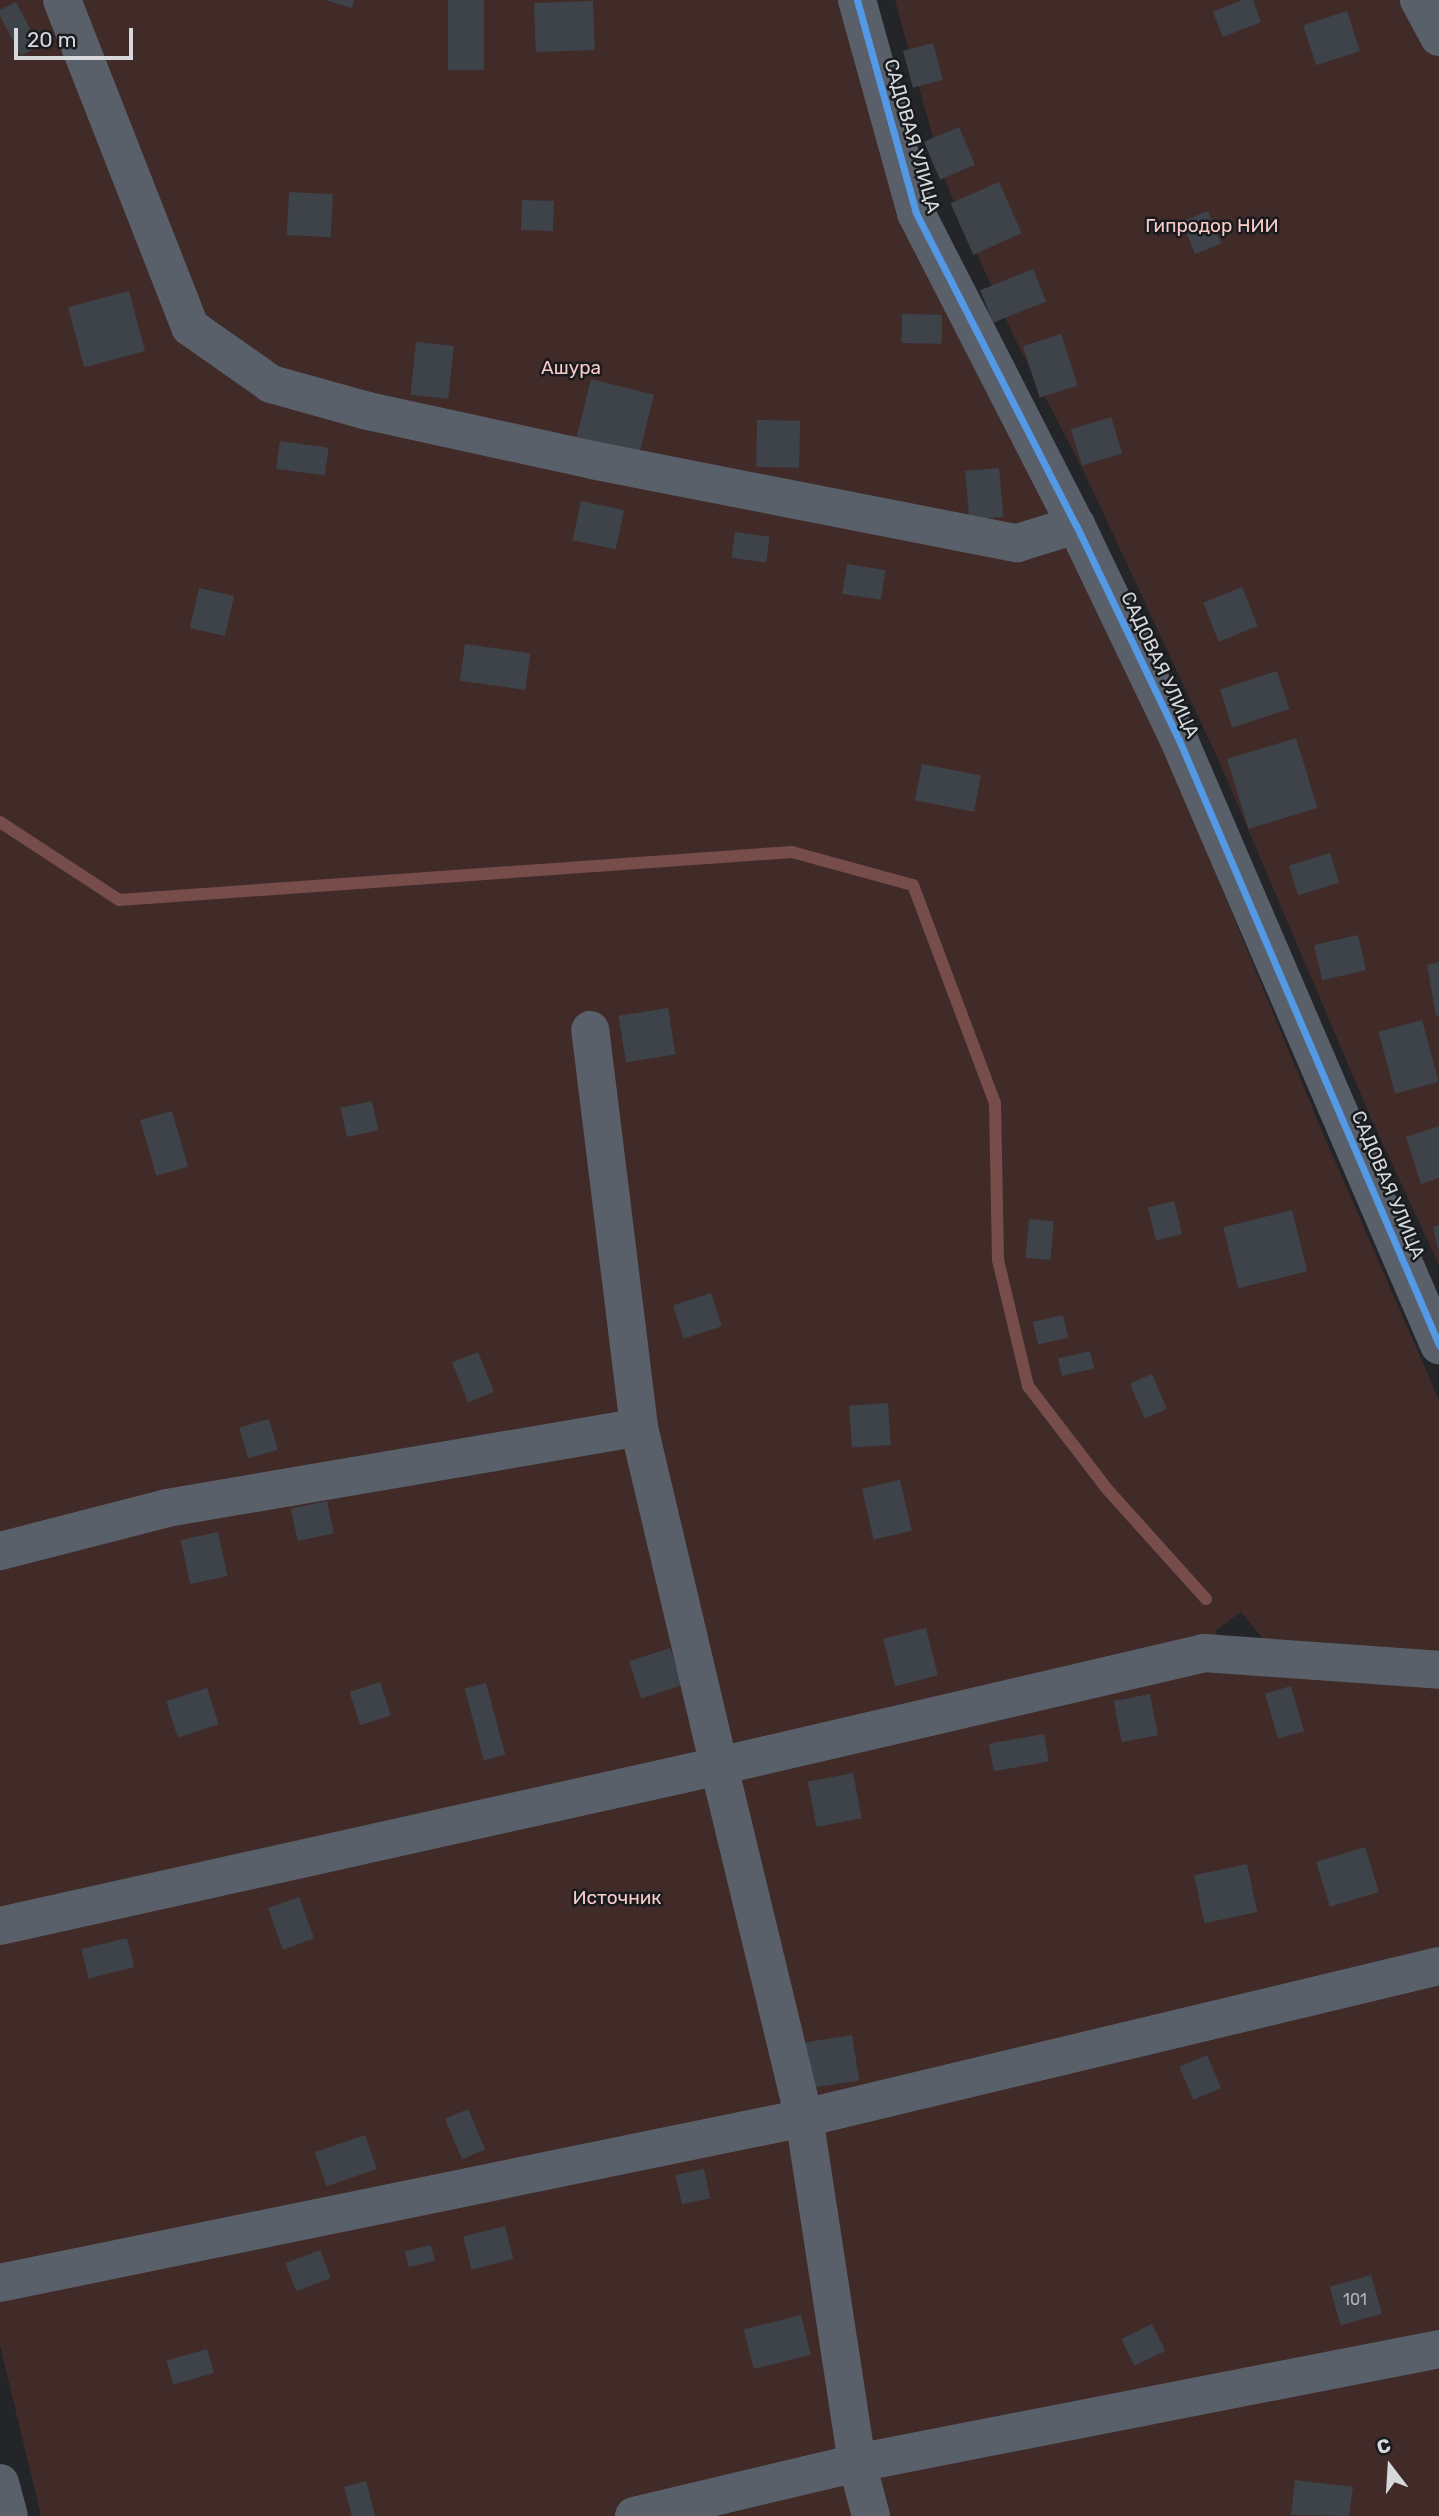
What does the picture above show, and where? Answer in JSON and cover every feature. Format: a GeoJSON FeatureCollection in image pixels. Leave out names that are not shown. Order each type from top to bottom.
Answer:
{"type":"FeatureCollection","features":[{"type":"Feature","properties":{"kind":"street"},"geometry":{"type":"LineString","coordinates":[[62,0],[190,327],[271,383],[368,411],[592,460],[1017,542],[1076,524]]}},
{"type":"Feature","properties":{"kind":"street","name":"САДОВАЯ УЛИЦА"},"geometry":{"type":"LineString","coordinates":[[857,0],[916,213],[1076,524],[1184,753],[1439,1345]]}},
{"type":"Feature","properties":{"kind":"street"},"geometry":{"type":"LineString","coordinates":[[1419,0],[1439,37]]}},
{"type":"Feature","properties":{"kind":"street"},"geometry":{"type":"LineString","coordinates":[[590,1030],[639,1427],[804,2118],[858,2463],[871,2516]]}},
{"type":"Feature","properties":{"kind":"street"},"geometry":{"type":"LineString","coordinates":[[0,1551],[167,1508],[639,1427]]}},
{"type":"Feature","properties":{"kind":"street"},"geometry":{"type":"LineString","coordinates":[[0,1926],[719,1766],[1204,1653],[1439,1670]]}},
{"type":"Feature","properties":{"kind":"street"},"geometry":{"type":"LineString","coordinates":[[0,2283],[804,2118],[1439,1966]]}},
{"type":"Feature","properties":{"kind":"street"},"geometry":{"type":"LineString","coordinates":[[634,2516],[858,2463],[1439,2349]]}},
{"type":"Feature","properties":{"kind":"street"},"geometry":{"type":"LineString","coordinates":[[0,2483],[9,2516]]}},
{"type":"Feature","properties":{"kind":"green space"},"geometry":{"type":"Polygon","coordinates":[[[0,0],[850,0],[903,208],[1132,671],[1321,1129],[1439,1400],[1439,1654],[1265,1641],[1241,1612],[1215,1631],[1243,1667],[1439,1682],[1439,2516],[41,2516],[0,2345],[0,0]]]}},
{"type":"Feature","properties":{"kind":"green space","name":"Гипродор НИИ"},"geometry":{"type":"Polygon","coordinates":[[[895,0],[1439,0],[1439,1265],[1370,1116],[1219,761],[1084,472],[1012,333],[944,178],[895,0]]]}},
{"type":"Feature","properties":{"kind":"building"},"geometry":{"type":"Polygon","coordinates":[[[325,0],[354,0],[352,8],[325,0]]]}},
{"type":"Feature","properties":{"kind":"building"},"geometry":{"type":"Polygon","coordinates":[[[448,0],[484,0],[484,70],[448,70],[448,0]]]}},
{"type":"Feature","properties":{"kind":"building"},"geometry":{"type":"Polygon","coordinates":[[[1242,0],[1253,0],[1261,22],[1223,37],[1213,12],[1242,0]]]}},
{"type":"Feature","properties":{"kind":"building"},"geometry":{"type":"Polygon","coordinates":[[[593,1],[595,50],[536,52],[534,3],[593,1]]]}},
{"type":"Feature","properties":{"kind":"building"},"geometry":{"type":"Polygon","coordinates":[[[16,2],[39,46],[21,56],[0,16],[0,10],[16,2]]]}},
{"type":"Feature","properties":{"kind":"building"},"geometry":{"type":"Polygon","coordinates":[[[1347,11],[1360,51],[1316,65],[1303,25],[1347,11]]]}},
{"type":"Feature","properties":{"kind":"building"},"geometry":{"type":"Polygon","coordinates":[[[933,43],[943,80],[913,88],[903,51],[933,43]]]}},
{"type":"Feature","properties":{"kind":"building"},"geometry":{"type":"Polygon","coordinates":[[[959,127],[975,165],[940,180],[924,142],[959,127]]]}},
{"type":"Feature","properties":{"kind":"building"},"geometry":{"type":"Polygon","coordinates":[[[999,182],[1022,233],[973,255],[951,204],[999,182]]]}},
{"type":"Feature","properties":{"kind":"building"},"geometry":{"type":"Polygon","coordinates":[[[289,192],[333,194],[331,237],[287,235],[289,192]]]}},
{"type":"Feature","properties":{"kind":"building"},"geometry":{"type":"Polygon","coordinates":[[[522,200],[554,201],[553,231],[521,230],[522,200]]]}},
{"type":"Feature","properties":{"kind":"building"},"geometry":{"type":"Polygon","coordinates":[[[1208,211],[1221,243],[1195,254],[1182,221],[1208,211]]]}},
{"type":"Feature","properties":{"kind":"building"},"geometry":{"type":"Polygon","coordinates":[[[1033,269],[1046,301],[993,323],[980,290],[1033,269]]]}},
{"type":"Feature","properties":{"kind":"building"},"geometry":{"type":"Polygon","coordinates":[[[129,291],[145,351],[84,367],[68,307],[129,291]]]}},
{"type":"Feature","properties":{"kind":"building"},"geometry":{"type":"Polygon","coordinates":[[[902,314],[942,315],[941,344],[901,343],[902,314]]]}},
{"type":"Feature","properties":{"kind":"building"},"geometry":{"type":"Polygon","coordinates":[[[1061,334],[1078,385],[1040,398],[1023,346],[1061,334]]]}},
{"type":"Feature","properties":{"kind":"building"},"geometry":{"type":"Polygon","coordinates":[[[416,342],[454,346],[448,399],[410,395],[416,342]]]}},
{"type":"Feature","properties":{"kind":"building"},"geometry":{"type":"Polygon","coordinates":[[[591,379],[654,395],[639,455],[576,439],[591,379]]]}},
{"type":"Feature","properties":{"kind":"building"},"geometry":{"type":"Polygon","coordinates":[[[1111,417],[1122,453],[1082,466],[1071,429],[1111,417]]]}},
{"type":"Feature","properties":{"kind":"building"},"geometry":{"type":"Polygon","coordinates":[[[757,420],[800,421],[799,468],[756,467],[757,420]]]}},
{"type":"Feature","properties":{"kind":"building"},"geometry":{"type":"Polygon","coordinates":[[[280,441],[329,448],[325,476],[276,469],[280,441]]]}},
{"type":"Feature","properties":{"kind":"building"},"geometry":{"type":"Polygon","coordinates":[[[999,468],[1003,517],[969,520],[965,471],[999,468]]]}},
{"type":"Feature","properties":{"kind":"building"},"geometry":{"type":"Polygon","coordinates":[[[581,501],[624,510],[616,549],[573,540],[581,501]]]}},
{"type":"Feature","properties":{"kind":"building"},"geometry":{"type":"Polygon","coordinates":[[[735,532],[770,537],[766,563],[731,558],[735,532]]]}},
{"type":"Feature","properties":{"kind":"building"},"geometry":{"type":"Polygon","coordinates":[[[847,564],[886,570],[881,600],[842,594],[847,564]]]}},
{"type":"Feature","properties":{"kind":"building"},"geometry":{"type":"Polygon","coordinates":[[[1242,587],[1258,626],[1219,642],[1203,603],[1242,587]]]}},
{"type":"Feature","properties":{"kind":"building"},"geometry":{"type":"Polygon","coordinates":[[[199,588],[234,596],[225,636],[190,628],[199,588]]]}},
{"type":"Feature","properties":{"kind":"building"},"geometry":{"type":"Polygon","coordinates":[[[465,644],[530,653],[525,690],[460,681],[465,644]]]}},
{"type":"Feature","properties":{"kind":"building"},"geometry":{"type":"Polygon","coordinates":[[[1277,671],[1289,709],[1232,728],[1220,690],[1277,671]]]}},
{"type":"Feature","properties":{"kind":"building"},"geometry":{"type":"Polygon","coordinates":[[[1296,738],[1317,808],[1248,829],[1227,759],[1296,738]]]}},
{"type":"Feature","properties":{"kind":"building"},"geometry":{"type":"Polygon","coordinates":[[[922,764],[981,775],[974,812],[915,800],[922,764]]]}},
{"type":"Feature","properties":{"kind":"building"},"geometry":{"type":"Polygon","coordinates":[[[1330,853],[1339,883],[1298,895],[1289,866],[1330,853]]]}},
{"type":"Feature","properties":{"kind":"building"},"geometry":{"type":"Polygon","coordinates":[[[1358,935],[1366,970],[1322,980],[1314,945],[1358,935]]]}},
{"type":"Feature","properties":{"kind":"building"},"geometry":{"type":"Polygon","coordinates":[[[1439,962],[1439,1016],[1436,1016],[1427,965],[1439,962]]]}},
{"type":"Feature","properties":{"kind":"building"},"geometry":{"type":"Polygon","coordinates":[[[668,1008],[675,1054],[626,1062],[619,1016],[668,1008]]]}},
{"type":"Feature","properties":{"kind":"building"},"geometry":{"type":"Polygon","coordinates":[[[1422,1020],[1439,1082],[1395,1093],[1379,1032],[1422,1020]]]}},
{"type":"Feature","properties":{"kind":"building"},"geometry":{"type":"Polygon","coordinates":[[[372,1101],[378,1130],[347,1137],[341,1108],[372,1101]]]}},
{"type":"Feature","properties":{"kind":"building"},"geometry":{"type":"Polygon","coordinates":[[[172,1111],[188,1167],[156,1176],[140,1120],[172,1111]]]}},
{"type":"Feature","properties":{"kind":"building"},"geometry":{"type":"Polygon","coordinates":[[[1439,1126],[1439,1178],[1421,1184],[1406,1137],[1439,1126]]]}},
{"type":"Feature","properties":{"kind":"building"},"geometry":{"type":"Polygon","coordinates":[[[1174,1201],[1182,1234],[1156,1241],[1148,1208],[1174,1201]]]}},
{"type":"Feature","properties":{"kind":"building"},"geometry":{"type":"Polygon","coordinates":[[[1292,1210],[1307,1271],[1238,1288],[1223,1227],[1292,1210]]]}},
{"type":"Feature","properties":{"kind":"building"},"geometry":{"type":"Polygon","coordinates":[[[1029,1219],[1054,1221],[1051,1260],[1026,1258],[1029,1219]]]}},
{"type":"Feature","properties":{"kind":"building"},"geometry":{"type":"Polygon","coordinates":[[[1439,1225],[1439,1250],[1438,1250],[1433,1227],[1439,1225]]]}},
{"type":"Feature","properties":{"kind":"building"},"geometry":{"type":"Polygon","coordinates":[[[711,1293],[722,1326],[684,1339],[673,1305],[711,1293]]]}},
{"type":"Feature","properties":{"kind":"building"},"geometry":{"type":"Polygon","coordinates":[[[1063,1315],[1068,1337],[1038,1344],[1033,1322],[1063,1315]]]}},
{"type":"Feature","properties":{"kind":"building"},"geometry":{"type":"Polygon","coordinates":[[[1090,1351],[1094,1369],[1062,1376],[1058,1358],[1090,1351]]]}},
{"type":"Feature","properties":{"kind":"building"},"geometry":{"type":"Polygon","coordinates":[[[478,1352],[494,1392],[468,1402],[452,1362],[478,1352]]]}},
{"type":"Feature","properties":{"kind":"building"},"geometry":{"type":"Polygon","coordinates":[[[1152,1374],[1167,1409],[1145,1418],[1130,1383],[1152,1374]]]}},
{"type":"Feature","properties":{"kind":"building"},"geometry":{"type":"Polygon","coordinates":[[[888,1403],[891,1445],[852,1448],[849,1406],[888,1403]]]}},
{"type":"Feature","properties":{"kind":"building"},"geometry":{"type":"Polygon","coordinates":[[[269,1419],[278,1450],[248,1458],[239,1428],[269,1419]]]}},
{"type":"Feature","properties":{"kind":"building"},"geometry":{"type":"Polygon","coordinates":[[[900,1480],[912,1531],[874,1539],[862,1489],[900,1480]]]}},
{"type":"Feature","properties":{"kind":"building"},"geometry":{"type":"Polygon","coordinates":[[[327,1501],[334,1533],[298,1541],[291,1509],[327,1501]]]}},
{"type":"Feature","properties":{"kind":"building"},"geometry":{"type":"Polygon","coordinates":[[[218,1532],[227,1576],[190,1584],[181,1540],[218,1532]]]}},
{"type":"Feature","properties":{"kind":"building"},"geometry":{"type":"Polygon","coordinates":[[[926,1628],[938,1676],[895,1686],[883,1639],[926,1628]]]}},
{"type":"Feature","properties":{"kind":"building"},"geometry":{"type":"Polygon","coordinates":[[[670,1648],[682,1685],[641,1698],[629,1661],[670,1648]]]}},
{"type":"Feature","properties":{"kind":"building"},"geometry":{"type":"Polygon","coordinates":[[[380,1682],[391,1715],[360,1725],[350,1692],[380,1682]]]}},
{"type":"Feature","properties":{"kind":"building"},"geometry":{"type":"Polygon","coordinates":[[[486,1683],[505,1754],[484,1760],[465,1689],[486,1683]]]}},
{"type":"Feature","properties":{"kind":"building"},"geometry":{"type":"Polygon","coordinates":[[[1291,1686],[1304,1731],[1278,1739],[1265,1693],[1291,1686]]]}},
{"type":"Feature","properties":{"kind":"building"},"geometry":{"type":"Polygon","coordinates":[[[207,1688],[219,1724],[178,1737],[166,1701],[207,1688]]]}},
{"type":"Feature","properties":{"kind":"building"},"geometry":{"type":"Polygon","coordinates":[[[1150,1694],[1158,1735],[1122,1742],[1114,1701],[1150,1694]]]}},
{"type":"Feature","properties":{"kind":"building"},"geometry":{"type":"Polygon","coordinates":[[[1044,1734],[1049,1762],[994,1771],[989,1744],[1044,1734]]]}},
{"type":"Feature","properties":{"kind":"building"},"geometry":{"type":"Polygon","coordinates":[[[853,1773],[862,1818],[817,1827],[808,1782],[853,1773]]]}},
{"type":"Feature","properties":{"kind":"building"},"geometry":{"type":"Polygon","coordinates":[[[1365,1847],[1379,1892],[1330,1907],[1316,1862],[1365,1847]]]}},
{"type":"Feature","properties":{"kind":"building"},"geometry":{"type":"Polygon","coordinates":[[[1247,1864],[1257,1912],[1204,1923],[1194,1875],[1247,1864]]]}},
{"type":"Feature","properties":{"kind":"building"},"geometry":{"type":"Polygon","coordinates":[[[299,1897],[314,1938],[283,1950],[268,1908],[299,1897]]]}},
{"type":"Feature","properties":{"kind":"building"},"geometry":{"type":"Polygon","coordinates":[[[127,1938],[134,1967],[89,1978],[81,1949],[127,1938]]]}},
{"type":"Feature","properties":{"kind":"building"},"geometry":{"type":"Polygon","coordinates":[[[852,2035],[859,2080],[811,2088],[804,2043],[852,2035]]]}},
{"type":"Feature","properties":{"kind":"building"},"geometry":{"type":"Polygon","coordinates":[[[1207,2055],[1221,2088],[1193,2100],[1179,2067],[1207,2055]]]}},
{"type":"Feature","properties":{"kind":"building"},"geometry":{"type":"Polygon","coordinates":[[[468,2109],[485,2150],[462,2159],[445,2119],[468,2109]]]}},
{"type":"Feature","properties":{"kind":"building"},"geometry":{"type":"Polygon","coordinates":[[[365,2135],[377,2169],[327,2186],[315,2152],[365,2135]]]}},
{"type":"Feature","properties":{"kind":"building"},"geometry":{"type":"Polygon","coordinates":[[[704,2169],[710,2198],[682,2204],[676,2175],[704,2169]]]}},
{"type":"Feature","properties":{"kind":"building"},"geometry":{"type":"Polygon","coordinates":[[[505,2226],[513,2259],[472,2269],[463,2236],[505,2226]]]}},
{"type":"Feature","properties":{"kind":"building"},"geometry":{"type":"Polygon","coordinates":[[[431,2245],[435,2261],[409,2267],[405,2252],[431,2245]]]}},
{"type":"Feature","properties":{"kind":"building"},"geometry":{"type":"Polygon","coordinates":[[[320,2250],[331,2278],[296,2291],[285,2263],[320,2250]]]}},
{"type":"Feature","properties":{"kind":"building"},"geometry":{"type":"Polygon","coordinates":[[[1371,2275],[1382,2313],[1341,2325],[1330,2287],[1371,2275]]]}},
{"type":"Feature","properties":{"kind":"building"},"geometry":{"type":"Polygon","coordinates":[[[801,2315],[811,2355],[754,2369],[744,2329],[801,2315]]]}},
{"type":"Feature","properties":{"kind":"building"},"geometry":{"type":"Polygon","coordinates":[[[1152,2324],[1165,2351],[1135,2366],[1121,2339],[1152,2324]]]}},
{"type":"Feature","properties":{"kind":"building"},"geometry":{"type":"Polygon","coordinates":[[[207,2349],[214,2373],[174,2385],[167,2361],[207,2349]]]}},
{"type":"Feature","properties":{"kind":"building"},"geometry":{"type":"Polygon","coordinates":[[[1295,2480],[1353,2487],[1349,2516],[1291,2515],[1295,2480]]]}},
{"type":"Feature","properties":{"kind":"building"},"geometry":{"type":"Polygon","coordinates":[[[366,2481],[375,2516],[352,2516],[344,2487],[366,2481]]]}},
{"type":"Feature","properties":{"kind":"waterway"},"geometry":{"type":"LineString","coordinates":[[0,822],[119,900],[792,852],[913,885],[995,1103],[998,1260],[1028,1386],[1107,1489],[1206,1599]]}},
{"type":"Feature","properties":{"kind":"cycle path"},"geometry":{"type":"LineString","coordinates":[[857,0],[916,213],[1076,525],[1179,740],[1439,1345]]}},
{"type":"Feature","properties":{"kind":"park label","name":"Ашура"},"geometry":{"type":"Point","coordinates":[571,368]}},
{"type":"Feature","properties":{"kind":"park label","name":"Источник"},"geometry":{"type":"Point","coordinates":[617,1898]}}]}
